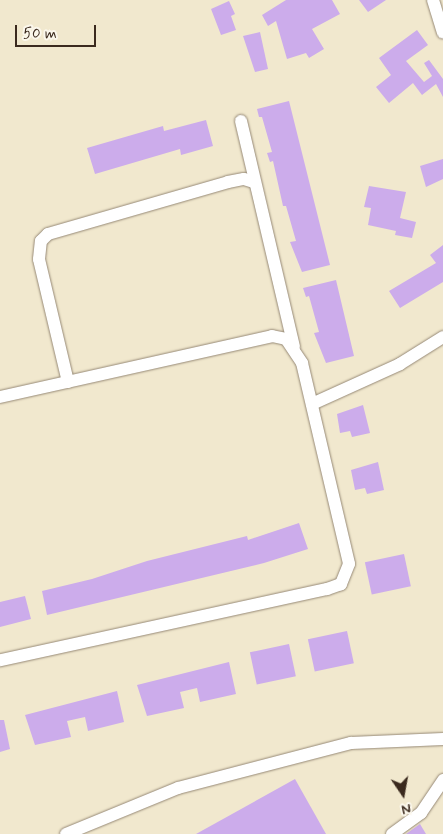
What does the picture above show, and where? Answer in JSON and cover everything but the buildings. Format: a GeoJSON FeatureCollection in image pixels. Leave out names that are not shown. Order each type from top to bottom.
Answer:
{"type":"FeatureCollection","features":[{"type":"Feature","properties":{"kind":"street"},"geometry":{"type":"LineString","coordinates":[[432,0],[443,33]]}},
{"type":"Feature","properties":{"kind":"street"},"geometry":{"type":"LineString","coordinates":[[0,660],[341,584],[349,564],[302,363],[294,347],[260,192],[254,182],[241,121]]}},
{"type":"Feature","properties":{"kind":"street"},"geometry":{"type":"LineString","coordinates":[[68,382],[39,259],[44,238],[228,182],[244,179],[254,182]]}},
{"type":"Feature","properties":{"kind":"street"},"geometry":{"type":"LineString","coordinates":[[0,397],[272,336],[286,339],[294,347]]}},
{"type":"Feature","properties":{"kind":"street"},"geometry":{"type":"LineString","coordinates":[[312,404],[400,364],[443,337]]}},
{"type":"Feature","properties":{"kind":"street"},"geometry":{"type":"LineString","coordinates":[[66,834],[178,788],[351,742],[443,739]]}},
{"type":"Feature","properties":{"kind":"street"},"geometry":{"type":"LineString","coordinates":[[392,834],[421,814],[443,780]]}}]}
